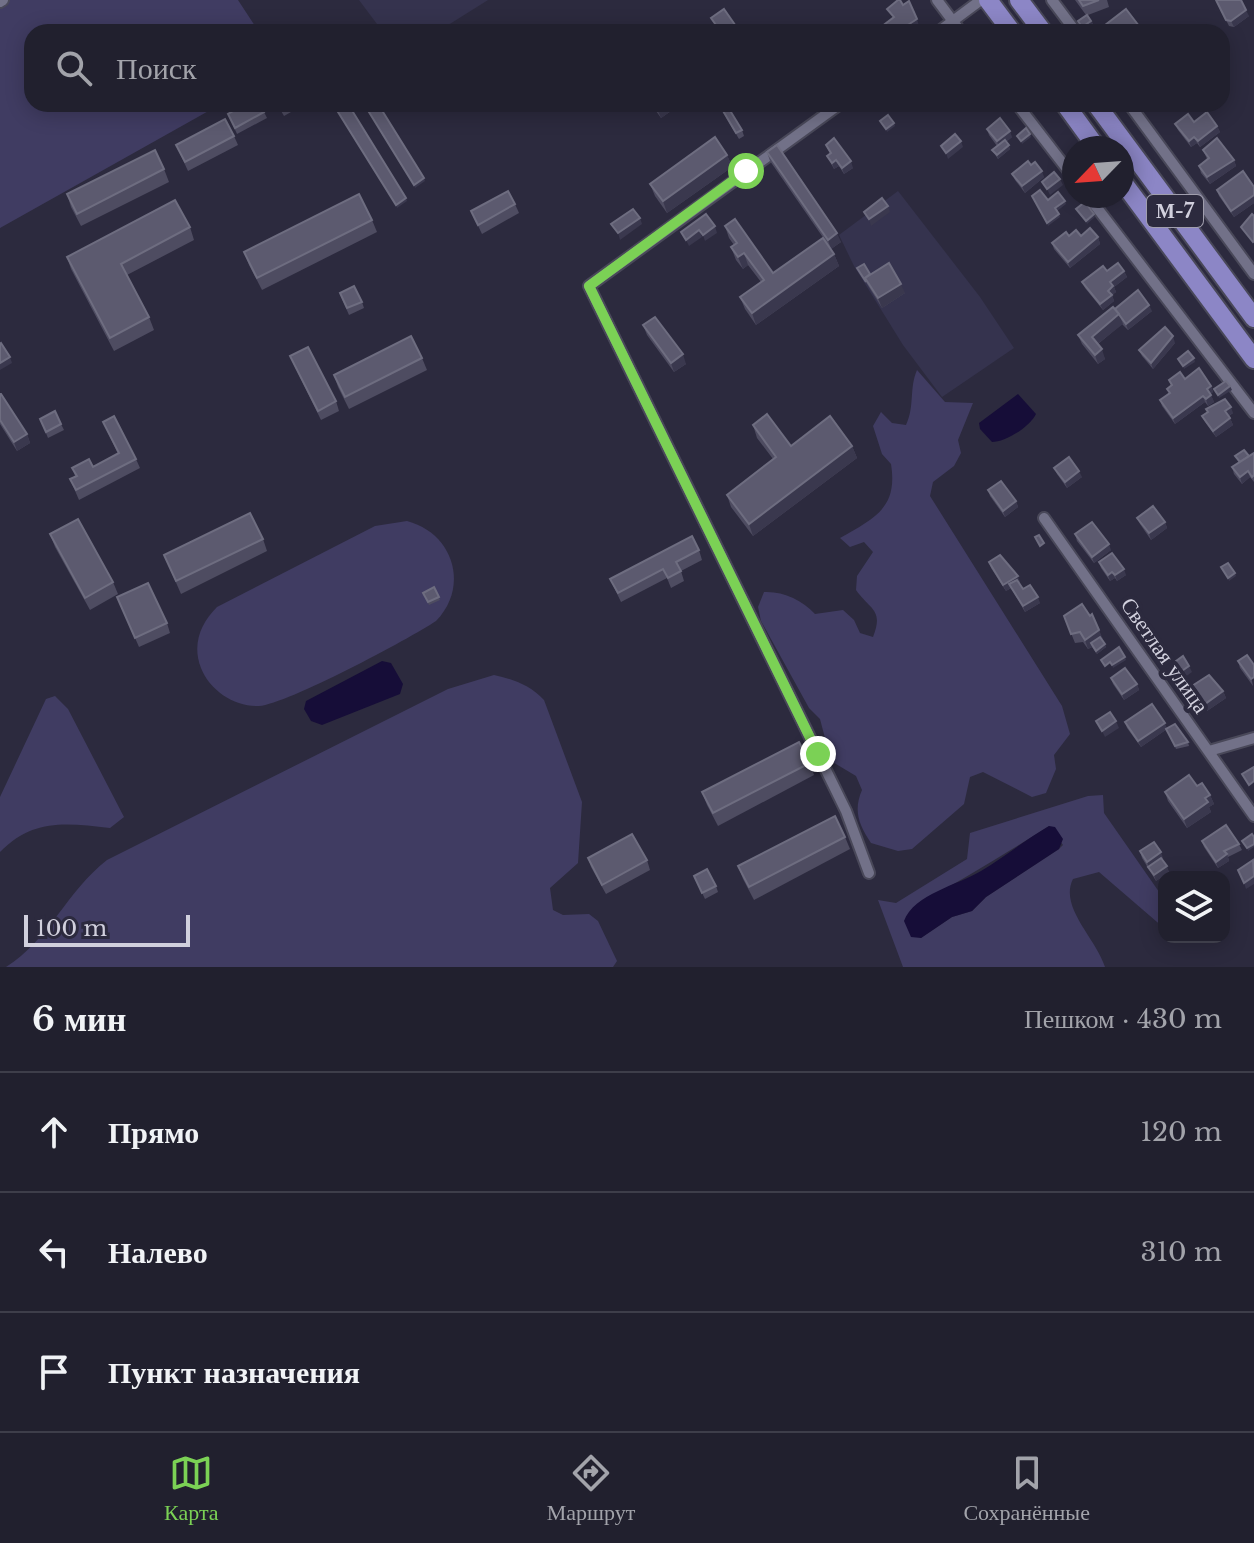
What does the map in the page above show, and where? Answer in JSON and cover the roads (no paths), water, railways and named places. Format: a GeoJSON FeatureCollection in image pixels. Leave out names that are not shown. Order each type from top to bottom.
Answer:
{"type":"FeatureCollection","features":[{"type":"Feature","properties":{"kind":"highway"},"geometry":{"type":"LineString","coordinates":[[988,0],[1006,24]]}},
{"type":"Feature","properties":{"kind":"highway"},"geometry":{"type":"LineString","coordinates":[[1019,0],[1037,24]]}},
{"type":"Feature","properties":{"kind":"highway"},"geometry":{"type":"LineString","coordinates":[[1071,112],[1088,136]]}},
{"type":"Feature","properties":{"kind":"highway","name":"М-7"},"geometry":{"type":"LineString","coordinates":[[1102,112],[1254,318]]}},
{"type":"Feature","properties":{"kind":"highway","name":"М-7"},"geometry":{"type":"LineString","coordinates":[[1134,197],[1254,359]]}},
{"type":"Feature","properties":{"kind":"street"},"geometry":{"type":"LineString","coordinates":[[937,0],[953,22]]}},
{"type":"Feature","properties":{"kind":"street"},"geometry":{"type":"LineString","coordinates":[[950,24],[981,0]]}},
{"type":"Feature","properties":{"kind":"street"},"geometry":{"type":"LineString","coordinates":[[1052,0],[1070,24]]}},
{"type":"Feature","properties":{"kind":"street"},"geometry":{"type":"LineString","coordinates":[[829,112],[589,286],[846,811],[869,873]]}},
{"type":"Feature","properties":{"kind":"street"},"geometry":{"type":"LineString","coordinates":[[1023,112],[1062,162]]}},
{"type":"Feature","properties":{"kind":"street"},"geometry":{"type":"LineString","coordinates":[[1135,112],[1254,274]]}},
{"type":"Feature","properties":{"kind":"street"},"geometry":{"type":"LineString","coordinates":[[1097,208],[1254,413]]}},
{"type":"Feature","properties":{"kind":"street","name":"Светлая улица"},"geometry":{"type":"LineString","coordinates":[[1044,518],[1254,816]]}},
{"type":"Feature","properties":{"kind":"street"},"geometry":{"type":"LineString","coordinates":[[1209,751],[1254,738]]}}]}
